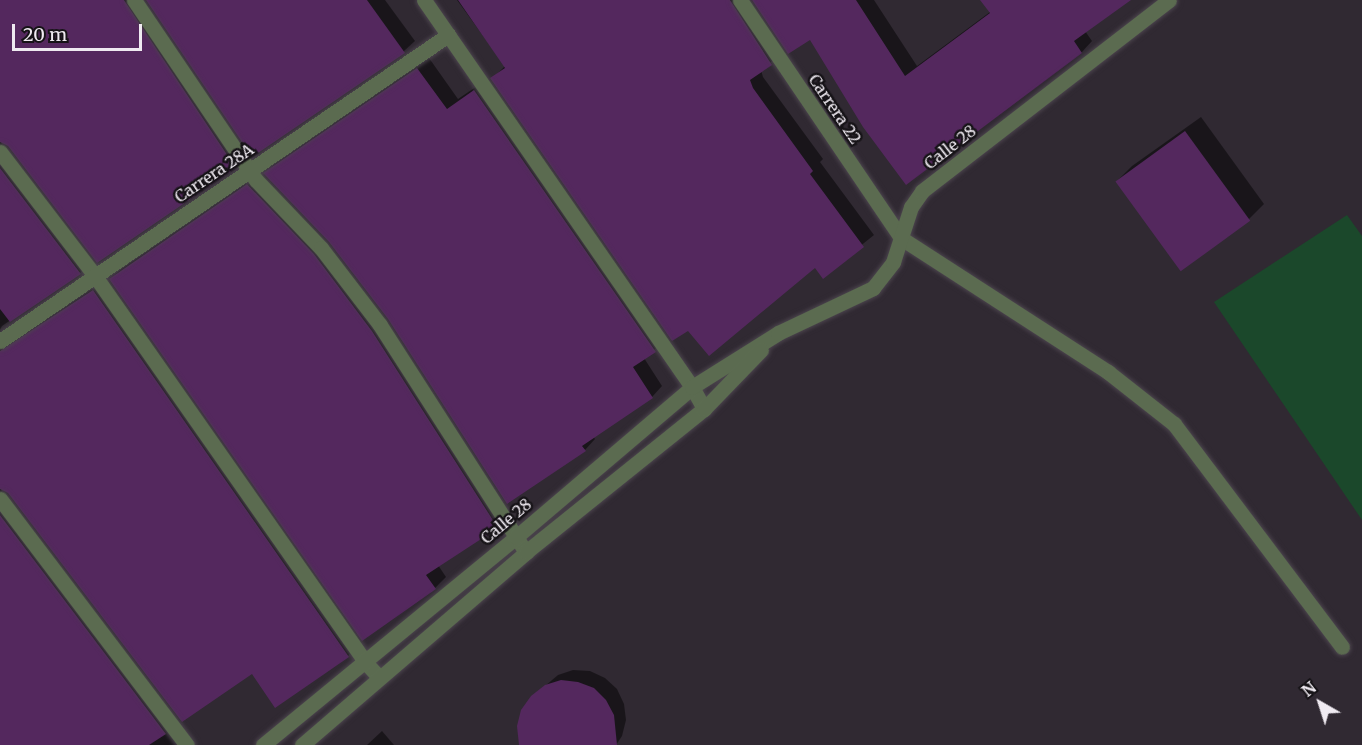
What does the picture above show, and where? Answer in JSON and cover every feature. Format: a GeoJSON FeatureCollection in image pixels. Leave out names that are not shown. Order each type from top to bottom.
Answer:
{"type":"FeatureCollection","features":[{"type":"Feature","properties":{"kind":"street"},"geometry":{"type":"LineString","coordinates":[[134,0],[256,180],[321,248],[380,325],[526,552]]}},
{"type":"Feature","properties":{"kind":"street"},"geometry":{"type":"LineString","coordinates":[[424,0],[692,387],[704,409]]}},
{"type":"Feature","properties":{"kind":"street","name":"Carrera 22"},"geometry":{"type":"LineString","coordinates":[[740,0],[901,238]]}},
{"type":"Feature","properties":{"kind":"street","name":"Calle 28"},"geometry":{"type":"LineString","coordinates":[[263,745],[516,537],[692,387],[778,333],[873,288],[893,262],[911,207],[922,191],[1169,0]]}},
{"type":"Feature","properties":{"kind":"street","name":"Carrera 28A"},"geometry":{"type":"LineString","coordinates":[[0,341],[448,35]]}},
{"type":"Feature","properties":{"kind":"street"},"geometry":{"type":"LineString","coordinates":[[0,152],[95,276],[364,662],[379,677]]}},
{"type":"Feature","properties":{"kind":"street"},"geometry":{"type":"LineString","coordinates":[[901,238],[1108,372],[1174,424],[1342,647]]}},
{"type":"Feature","properties":{"kind":"street","name":"Calle 28"},"geometry":{"type":"LineString","coordinates":[[302,745],[526,552],[704,409],[778,333]]}},
{"type":"Feature","properties":{"kind":"street"},"geometry":{"type":"LineString","coordinates":[[0,499],[187,745]]}},
{"type":"Feature","properties":{"kind":"green space"},"geometry":{"type":"Polygon","coordinates":[[[1347,215],[1362,236],[1362,520],[1214,302],[1347,215]]]}},
{"type":"Feature","properties":{"kind":"building"},"geometry":{"type":"Polygon","coordinates":[[[0,0],[124,0],[236,168],[97,263],[8,146],[0,142],[0,0]]]}},
{"type":"Feature","properties":{"kind":"building"},"geometry":{"type":"Polygon","coordinates":[[[146,0],[367,0],[405,53],[252,157],[146,0]]]}},
{"type":"Feature","properties":{"kind":"building"},"geometry":{"type":"Polygon","coordinates":[[[458,0],[730,0],[772,65],[750,80],[753,88],[813,171],[810,174],[864,247],[823,279],[815,268],[709,356],[688,331],[672,341],[490,78],[505,68],[458,0]]]}},
{"type":"Feature","properties":{"kind":"building"},"geometry":{"type":"Polygon","coordinates":[[[752,0],[856,0],[905,76],[990,13],[980,0],[1131,0],[1074,41],[1082,53],[906,185],[863,127],[810,40],[788,54],[752,0]]]}},
{"type":"Feature","properties":{"kind":"building"},"geometry":{"type":"Polygon","coordinates":[[[417,68],[447,109],[474,90],[656,352],[633,367],[653,398],[582,446],[586,451],[507,504],[388,319],[329,242],[263,173],[417,68]]]}},
{"type":"Feature","properties":{"kind":"building"},"geometry":{"type":"Polygon","coordinates":[[[1185,131],[1250,221],[1181,271],[1115,182],[1185,131]]]}},
{"type":"Feature","properties":{"kind":"building"},"geometry":{"type":"Polygon","coordinates":[[[0,168],[81,274],[10,322],[0,309],[0,168]]]}},
{"type":"Feature","properties":{"kind":"building"},"geometry":{"type":"Polygon","coordinates":[[[247,184],[314,254],[372,331],[498,528],[426,575],[436,589],[362,641],[109,279],[247,184]]]}},
{"type":"Feature","properties":{"kind":"building"},"geometry":{"type":"Polygon","coordinates":[[[93,290],[349,657],[275,708],[252,674],[182,722],[8,493],[0,489],[0,351],[93,290]]]}},
{"type":"Feature","properties":{"kind":"building"},"geometry":{"type":"Polygon","coordinates":[[[0,515],[166,734],[149,745],[0,745],[0,515]]]}},
{"type":"Feature","properties":{"kind":"building"},"geometry":{"type":"Polygon","coordinates":[[[561,680],[578,682],[594,688],[606,700],[614,715],[617,745],[519,745],[517,726],[521,710],[531,696],[545,685],[561,680]]]}}]}
